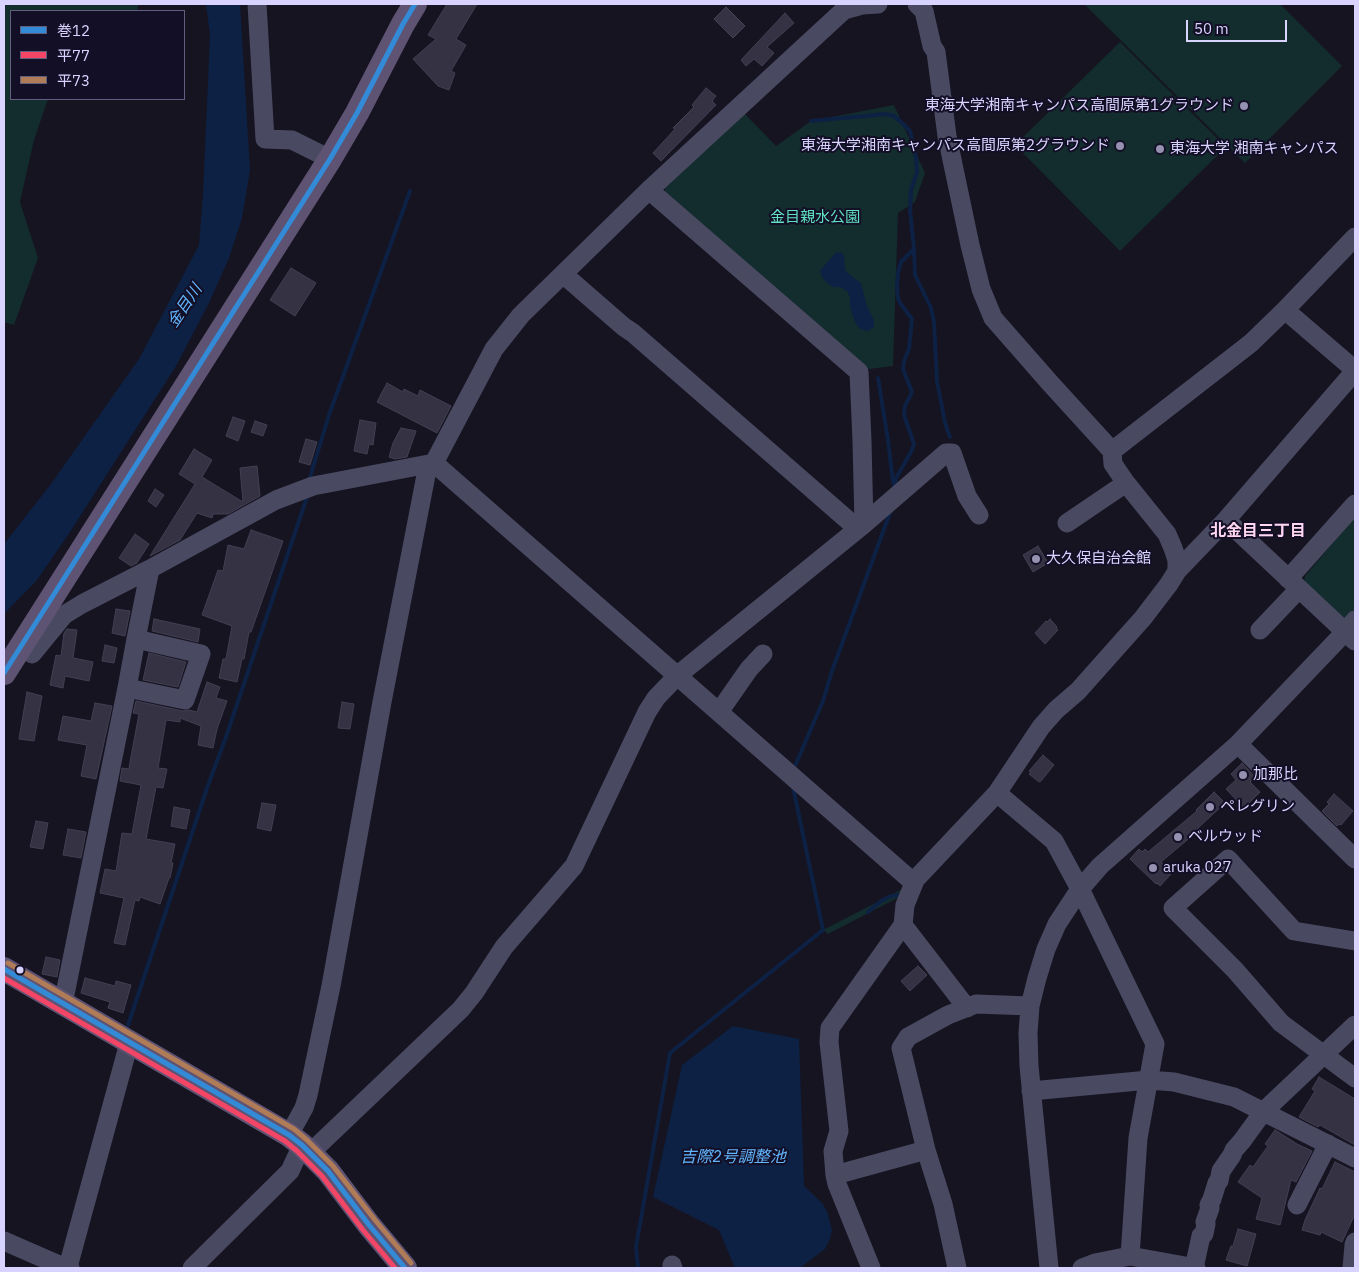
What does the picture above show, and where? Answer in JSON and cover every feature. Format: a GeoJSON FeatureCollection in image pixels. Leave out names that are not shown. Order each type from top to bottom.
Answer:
{"type":"FeatureCollection","features":[{"type":"Feature","properties":{"kind":"main road"},"geometry":{"type":"LineString","coordinates":[[4,673],[330,160],[415,4]]}},
{"type":"Feature","properties":{"kind":"main road"},"geometry":{"type":"LineString","coordinates":[[4,969],[300,1145],[328,1171],[405,1268]]}},
{"type":"Feature","properties":{"kind":"street"},"geometry":{"type":"LineString","coordinates":[[257,4],[266,139],[292,140],[330,160]]}},
{"type":"Feature","properties":{"kind":"street"},"geometry":{"type":"LineString","coordinates":[[192,1268],[290,1170],[300,1145],[304,1108],[332,986],[382,702],[427,470],[434,463],[494,349],[522,315],[649,190],[841,7],[878,4]]}},
{"type":"Feature","properties":{"kind":"street"},"geometry":{"type":"LineString","coordinates":[[905,4],[925,4]]}},
{"type":"Feature","properties":{"kind":"street"},"geometry":{"type":"LineString","coordinates":[[917,4],[924,11],[932,46],[936,52],[947,136],[968,236],[982,289],[993,318],[1112,451],[1113,464],[1167,534],[1177,560],[1177,571]]}},
{"type":"Feature","properties":{"kind":"street"},"geometry":{"type":"LineString","coordinates":[[649,190],[859,372],[862,440],[861,526]]}},
{"type":"Feature","properties":{"kind":"street"},"geometry":{"type":"LineString","coordinates":[[1112,451],[1250,343],[1286,310],[1355,237]]}},
{"type":"Feature","properties":{"kind":"street"},"geometry":{"type":"LineString","coordinates":[[563,274],[861,526]]}},
{"type":"Feature","properties":{"kind":"street"},"geometry":{"type":"LineString","coordinates":[[871,1268],[835,1175],[833,1151],[839,1131],[829,1042],[830,1028],[902,925],[905,905],[913,882],[997,794],[1041,727],[1056,710],[1078,691],[1143,618],[1170,584],[1177,571],[1226,520],[1355,371],[1286,310]]}},
{"type":"Feature","properties":{"kind":"street"},"geometry":{"type":"LineString","coordinates":[[300,1145],[461,1009],[474,993],[504,947],[574,866],[647,712],[656,698],[678,676],[861,526],[946,452],[952,453],[968,496],[979,515]]}},
{"type":"Feature","properties":{"kind":"street"},"geometry":{"type":"LineString","coordinates":[[32,654],[64,615],[276,500],[313,486],[434,463]]}},
{"type":"Feature","properties":{"kind":"street"},"geometry":{"type":"LineString","coordinates":[[434,463],[913,882]]}},
{"type":"Feature","properties":{"kind":"street"},"geometry":{"type":"LineString","coordinates":[[1067,523],[1126,483]]}},
{"type":"Feature","properties":{"kind":"street"},"geometry":{"type":"LineString","coordinates":[[1260,630],[1355,504]]}},
{"type":"Feature","properties":{"kind":"street"},"geometry":{"type":"LineString","coordinates":[[1049,1268],[1029,1066],[1028,1032],[1030,1006],[1046,949],[1057,924],[1080,888],[1100,866],[1238,744],[1352,631],[1294,584],[1226,520]]}},
{"type":"Feature","properties":{"kind":"street"},"geometry":{"type":"LineString","coordinates":[[63,1004],[150,569]]}},
{"type":"Feature","properties":{"kind":"street"},"geometry":{"type":"LineString","coordinates":[[127,688],[185,700],[201,654],[136,639]]}},
{"type":"Feature","properties":{"kind":"street"},"geometry":{"type":"LineString","coordinates":[[719,712],[763,654]]}},
{"type":"Feature","properties":{"kind":"street"},"geometry":{"type":"LineString","coordinates":[[1238,744],[1355,859]]}},
{"type":"Feature","properties":{"kind":"street"},"geometry":{"type":"LineString","coordinates":[[997,794],[1054,841],[1080,888],[1155,1044],[1138,1138],[1130,1256]]}},
{"type":"Feature","properties":{"kind":"street"},"geometry":{"type":"LineString","coordinates":[[1355,941],[1294,931],[1228,859],[1174,908],[1235,970],[1281,1023],[1355,1078]]}},
{"type":"Feature","properties":{"kind":"street"},"geometry":{"type":"LineString","coordinates":[[902,925],[967,1008]]}},
{"type":"Feature","properties":{"kind":"street"},"geometry":{"type":"LineString","coordinates":[[957,1268],[943,1204],[926,1150],[901,1048],[908,1037],[948,1015],[976,1004],[1030,1006]]}},
{"type":"Feature","properties":{"kind":"street"},"geometry":{"type":"LineString","coordinates":[[1082,1268],[1095,1263],[1130,1256],[1195,1268],[1201,1236],[1204,1234],[1205,1222],[1210,1208],[1209,1205],[1221,1171],[1234,1150],[1263,1112],[1355,1025]]}},
{"type":"Feature","properties":{"kind":"street"},"geometry":{"type":"LineString","coordinates":[[4,1241],[66,1267],[129,1043]]}},
{"type":"Feature","properties":{"kind":"street"},"geometry":{"type":"LineString","coordinates":[[1032,1091],[1149,1080],[1174,1082],[1234,1097],[1355,1158]]}},
{"type":"Feature","properties":{"kind":"street"},"geometry":{"type":"LineString","coordinates":[[1297,1205],[1328,1144]]}},
{"type":"Feature","properties":{"kind":"street"},"geometry":{"type":"LineString","coordinates":[[835,1175],[926,1150]]}},
{"type":"Feature","properties":{"kind":"street"},"geometry":{"type":"LineString","coordinates":[[1352,1268],[1355,1242]]}},
{"type":"Feature","properties":{"kind":"green space"},"geometry":{"type":"Polygon","coordinates":[[[4,4],[139,4],[137,10],[10,10],[10,100],[48,100],[34,140],[20,202],[38,258],[14,325],[4,322],[4,4]]]}},
{"type":"Feature","properties":{"kind":"green space","name":"東海大学湘南キャンパス高間原第1グラウンド"},"geometry":{"type":"Polygon","coordinates":[[[1084,4],[1280,4],[1342,66],[1245,163],[1084,4]]]}},
{"type":"Feature","properties":{"kind":"green space","name":"東海大学湘南キャンパス高間原第2グラウンド"},"geometry":{"type":"Polygon","coordinates":[[[1120,42],[1226,147],[1120,251],[1015,145],[1120,42]]]}},
{"type":"Feature","properties":{"kind":"green space","name":"金目親水公園"},"geometry":{"type":"Polygon","coordinates":[[[894,105],[925,173],[915,202],[898,213],[893,366],[869,369],[665,199],[665,186],[744,113],[776,146],[811,121],[894,105]]]}},
{"type":"Feature","properties":{"kind":"green space"},"geometry":{"type":"Polygon","coordinates":[[[1355,517],[1355,609],[1347,618],[1340,619],[1304,585],[1305,576],[1355,517]]]}},
{"type":"Feature","properties":{"kind":"green space"},"geometry":{"type":"Polygon","coordinates":[[[914,883],[911,891],[828,934],[823,930],[914,883]]]}},
{"type":"Feature","properties":{"kind":"water","name":"金目川"},"geometry":{"type":"Polygon","coordinates":[[[206,4],[240,4],[250,170],[242,218],[229,258],[209,303],[176,366],[70,532],[37,580],[4,614],[4,544],[51,484],[139,359],[199,245],[210,35],[206,4]]]}},
{"type":"Feature","properties":{"kind":"water"},"geometry":{"type":"Polygon","coordinates":[[[841,252],[844,256],[845,270],[861,283],[867,306],[874,320],[874,327],[868,331],[860,329],[855,322],[847,291],[840,287],[833,287],[822,277],[820,271],[836,253],[841,252]]]}},
{"type":"Feature","properties":{"kind":"water","name":"吉際2号調整池"},"geometry":{"type":"Polygon","coordinates":[[[733,1026],[799,1039],[804,1186],[822,1203],[827,1211],[832,1230],[825,1249],[800,1268],[735,1268],[719,1230],[653,1197],[682,1065],[733,1026]]]}},
{"type":"Feature","properties":{"kind":"building"},"geometry":{"type":"Polygon","coordinates":[[[447,4],[477,4],[456,39],[466,45],[451,71],[455,73],[449,90],[438,86],[413,59],[436,39],[428,35],[447,4]]]}},
{"type":"Feature","properties":{"kind":"building"},"geometry":{"type":"Polygon","coordinates":[[[726,7],[745,26],[733,38],[714,19],[726,7]]]}},
{"type":"Feature","properties":{"kind":"building"},"geometry":{"type":"Polygon","coordinates":[[[785,13],[794,23],[767,47],[774,53],[762,66],[754,59],[746,66],[741,60],[785,13]]]}},
{"type":"Feature","properties":{"kind":"building"},"geometry":{"type":"Polygon","coordinates":[[[706,88],[716,96],[712,101],[716,105],[661,161],[653,153],[675,129],[673,128],[694,107],[692,105],[706,88]]]}},
{"type":"Feature","properties":{"kind":"building"},"geometry":{"type":"Polygon","coordinates":[[[291,268],[316,283],[295,316],[270,300],[291,268]]]}},
{"type":"Feature","properties":{"kind":"building"},"geometry":{"type":"Polygon","coordinates":[[[387,383],[403,392],[404,389],[418,396],[420,390],[451,406],[437,433],[377,402],[387,383]]]}},
{"type":"Feature","properties":{"kind":"building"},"geometry":{"type":"Polygon","coordinates":[[[233,417],[245,421],[238,441],[226,436],[233,417]]]}},
{"type":"Feature","properties":{"kind":"building"},"geometry":{"type":"Polygon","coordinates":[[[360,420],[376,423],[373,445],[369,444],[367,454],[354,451],[360,420]]]}},
{"type":"Feature","properties":{"kind":"building"},"geometry":{"type":"Polygon","coordinates":[[[255,421],[267,425],[263,436],[251,432],[255,421]]]}},
{"type":"Feature","properties":{"kind":"building"},"geometry":{"type":"Polygon","coordinates":[[[401,428],[416,431],[407,457],[395,459],[389,457],[393,443],[401,428]]]}},
{"type":"Feature","properties":{"kind":"building"},"geometry":{"type":"Polygon","coordinates":[[[306,439],[317,442],[310,465],[299,462],[306,439]]]}},
{"type":"Feature","properties":{"kind":"building"},"geometry":{"type":"Polygon","coordinates":[[[194,449],[212,460],[202,477],[243,502],[240,468],[257,466],[260,496],[228,514],[213,514],[212,518],[197,513],[180,540],[150,556],[195,484],[179,474],[194,449]]]}},
{"type":"Feature","properties":{"kind":"building"},"geometry":{"type":"Polygon","coordinates":[[[155,489],[164,495],[156,507],[148,501],[155,489]]]}},
{"type":"Feature","properties":{"kind":"building"},"geometry":{"type":"Polygon","coordinates":[[[251,530],[283,541],[251,632],[249,632],[237,682],[219,678],[223,659],[226,659],[232,626],[202,615],[218,570],[223,571],[228,545],[244,549],[251,530]]]}},
{"type":"Feature","properties":{"kind":"building"},"geometry":{"type":"Polygon","coordinates":[[[135,534],[149,544],[137,563],[131,566],[119,558],[135,534]]]}},
{"type":"Feature","properties":{"kind":"building","name":"大久保自治会館"},"geometry":{"type":"Polygon","coordinates":[[[1038,546],[1048,563],[1033,572],[1023,555],[1038,546]]]}},
{"type":"Feature","properties":{"kind":"building"},"geometry":{"type":"Polygon","coordinates":[[[116,609],[130,611],[125,636],[112,633],[116,609]]]}},
{"type":"Feature","properties":{"kind":"building"},"geometry":{"type":"Polygon","coordinates":[[[154,619],[200,629],[198,642],[152,631],[154,619]]]}},
{"type":"Feature","properties":{"kind":"building"},"geometry":{"type":"Polygon","coordinates":[[[1050,619],[1058,630],[1045,644],[1035,633],[1050,619]]]}},
{"type":"Feature","properties":{"kind":"building"},"geometry":{"type":"Polygon","coordinates":[[[67,629],[77,630],[73,658],[93,662],[89,681],[65,676],[63,688],[50,685],[56,655],[61,656],[64,633],[67,629]]]}},
{"type":"Feature","properties":{"kind":"building"},"geometry":{"type":"Polygon","coordinates":[[[105,645],[117,648],[114,663],[102,661],[105,645]]]}},
{"type":"Feature","properties":{"kind":"building"},"geometry":{"type":"Polygon","coordinates":[[[149,653],[186,662],[178,687],[143,680],[149,653]]]}},
{"type":"Feature","properties":{"kind":"building"},"geometry":{"type":"Polygon","coordinates":[[[207,682],[220,687],[216,698],[227,701],[217,729],[213,748],[198,745],[201,726],[180,718],[180,722],[166,720],[158,768],[167,769],[163,788],[156,787],[146,839],[175,844],[170,878],[160,904],[140,897],[139,901],[135,900],[125,945],[114,943],[124,898],[100,893],[105,869],[116,871],[122,833],[132,834],[141,785],[120,781],[122,768],[129,769],[139,714],[133,713],[136,701],[183,711],[197,712],[207,682]]]}},
{"type":"Feature","properties":{"kind":"building"},"geometry":{"type":"Polygon","coordinates":[[[27,692],[42,696],[34,741],[19,739],[27,692]]]}},
{"type":"Feature","properties":{"kind":"building"},"geometry":{"type":"Polygon","coordinates":[[[342,702],[354,704],[350,729],[338,728],[342,702]]]}},
{"type":"Feature","properties":{"kind":"building"},"geometry":{"type":"Polygon","coordinates":[[[95,703],[112,706],[96,779],[81,776],[87,745],[58,740],[63,716],[91,721],[95,703]]]}},
{"type":"Feature","properties":{"kind":"building"},"geometry":{"type":"Polygon","coordinates":[[[1043,755],[1054,765],[1039,782],[1029,774],[1031,772],[1029,771],[1043,755]]]}},
{"type":"Feature","properties":{"kind":"building"},"geometry":{"type":"Polygon","coordinates":[[[1242,763],[1255,777],[1250,782],[1260,792],[1244,808],[1226,789],[1236,780],[1231,774],[1242,763]]]}},
{"type":"Feature","properties":{"kind":"building"},"geometry":{"type":"Polygon","coordinates":[[[1214,792],[1225,803],[1198,828],[1199,830],[1161,862],[1171,874],[1160,886],[1156,884],[1130,859],[1139,849],[1142,852],[1145,849],[1148,852],[1197,811],[1214,792]]]}},
{"type":"Feature","properties":{"kind":"building"},"geometry":{"type":"Polygon","coordinates":[[[1334,794],[1353,811],[1341,825],[1337,826],[1322,811],[1329,804],[1327,802],[1334,794]]]}},
{"type":"Feature","properties":{"kind":"building"},"geometry":{"type":"Polygon","coordinates":[[[262,803],[276,805],[271,831],[257,828],[262,803]]]}},
{"type":"Feature","properties":{"kind":"building"},"geometry":{"type":"Polygon","coordinates":[[[174,807],[190,810],[186,829],[171,826],[174,807]]]}},
{"type":"Feature","properties":{"kind":"building"},"geometry":{"type":"Polygon","coordinates":[[[36,821],[48,823],[43,849],[30,847],[36,821]]]}},
{"type":"Feature","properties":{"kind":"building"},"geometry":{"type":"Polygon","coordinates":[[[68,829],[86,832],[81,858],[63,855],[68,829]]]}},
{"type":"Feature","properties":{"kind":"building"},"geometry":{"type":"Polygon","coordinates":[[[46,957],[60,960],[57,977],[42,974],[46,957]]]}},
{"type":"Feature","properties":{"kind":"building"},"geometry":{"type":"Polygon","coordinates":[[[918,966],[927,975],[910,991],[901,981],[918,966]]]}},
{"type":"Feature","properties":{"kind":"building"},"geometry":{"type":"Polygon","coordinates":[[[85,978],[115,986],[116,981],[131,985],[123,1013],[108,1008],[110,1002],[81,993],[85,978]]]}},
{"type":"Feature","properties":{"kind":"building"},"geometry":{"type":"Polygon","coordinates":[[[1319,1077],[1355,1099],[1355,1145],[1320,1125],[1318,1127],[1299,1117],[1315,1091],[1312,1089],[1319,1077]]]}},
{"type":"Feature","properties":{"kind":"building"},"geometry":{"type":"Polygon","coordinates":[[[1275,1130],[1312,1151],[1296,1182],[1291,1180],[1280,1225],[1256,1219],[1262,1198],[1238,1182],[1250,1165],[1253,1167],[1268,1146],[1265,1144],[1275,1130]]]}},
{"type":"Feature","properties":{"kind":"building"},"geometry":{"type":"Polygon","coordinates":[[[1335,1162],[1355,1172],[1355,1214],[1342,1242],[1321,1232],[1320,1235],[1302,1230],[1320,1188],[1322,1189],[1335,1162]]]}},
{"type":"Feature","properties":{"kind":"building"},"geometry":{"type":"Polygon","coordinates":[[[1238,1229],[1256,1234],[1247,1266],[1226,1260],[1238,1229]]]}},
{"type":"Feature","properties":{"kind":"waterway"},"geometry":{"type":"LineString","coordinates":[[811,121],[886,114],[894,116],[910,131],[916,157],[917,172],[911,190],[910,210],[914,249],[901,262],[897,287],[900,303],[912,319],[909,349],[903,369],[912,392],[905,406],[904,415],[914,444],[896,478],[893,491]]}},
{"type":"Feature","properties":{"kind":"waterway"},"geometry":{"type":"LineString","coordinates":[[310,477],[329,415],[410,191]]}},
{"type":"Feature","properties":{"kind":"waterway"},"geometry":{"type":"LineString","coordinates":[[914,249],[915,275],[931,308],[934,322],[937,381],[945,423],[950,437]]}},
{"type":"Feature","properties":{"kind":"waterway"},"geometry":{"type":"LineString","coordinates":[[878,378],[893,482]]}},
{"type":"Feature","properties":{"kind":"waterway"},"geometry":{"type":"LineString","coordinates":[[128,1025],[307,497]]}},
{"type":"Feature","properties":{"kind":"waterway"},"geometry":{"type":"LineString","coordinates":[[795,766],[823,701],[832,671],[891,510]]}},
{"type":"Feature","properties":{"kind":"waterway"},"geometry":{"type":"LineString","coordinates":[[638,1268],[636,1247],[670,1053],[823,930],[793,787]]}},
{"type":"Feature","properties":{"kind":"waterway"},"geometry":{"type":"LineString","coordinates":[[868,912],[881,901],[891,896],[899,895]]}},
{"type":"Feature","properties":{"kind":"transit line","name":"巻12"},"geometry":{"type":"LineString","coordinates":[[4,673],[330,159],[357,113],[415,4]]}},
{"type":"Feature","properties":{"kind":"transit line","name":"平73"},"geometry":{"type":"LineString","coordinates":[[8,963],[294,1129],[333,1166],[411,1263]]}},
{"type":"Feature","properties":{"kind":"transit line","name":"巻12"},"geometry":{"type":"LineString","coordinates":[[4,969],[289,1135],[328,1171],[405,1268]]}},
{"type":"Feature","properties":{"kind":"transit line","name":"平77"},"geometry":{"type":"LineString","coordinates":[[4,978],[285,1141],[322,1176],[395,1268]]}},
{"type":"Feature","properties":{"kind":"place","name":"東海大学湘南キャンパス高間原第1グラウンド"},"geometry":{"type":"Point","coordinates":[1244,106]}},
{"type":"Feature","properties":{"kind":"place","name":"東海大学湘南キャンパス高間原第2グラウンド"},"geometry":{"type":"Point","coordinates":[1120,146]}},
{"type":"Feature","properties":{"kind":"place","name":"東海大学 湘南キャンパス"},"geometry":{"type":"Point","coordinates":[1160,149]}},
{"type":"Feature","properties":{"kind":"place","name":"大久保自治会館"},"geometry":{"type":"Point","coordinates":[1036,559]}},
{"type":"Feature","properties":{"kind":"place","name":"加那比"},"geometry":{"type":"Point","coordinates":[1243,775]}},
{"type":"Feature","properties":{"kind":"place","name":"ペレグリン"},"geometry":{"type":"Point","coordinates":[1210,807]}},
{"type":"Feature","properties":{"kind":"place","name":"ベルウッド"},"geometry":{"type":"Point","coordinates":[1178,837]}},
{"type":"Feature","properties":{"kind":"place","name":"aruka 027"},"geometry":{"type":"Point","coordinates":[1153,868]}},
{"type":"Feature","properties":{"kind":"district","name":"北金目三丁目"},"geometry":{"type":"Point","coordinates":[1258,531]}}]}
